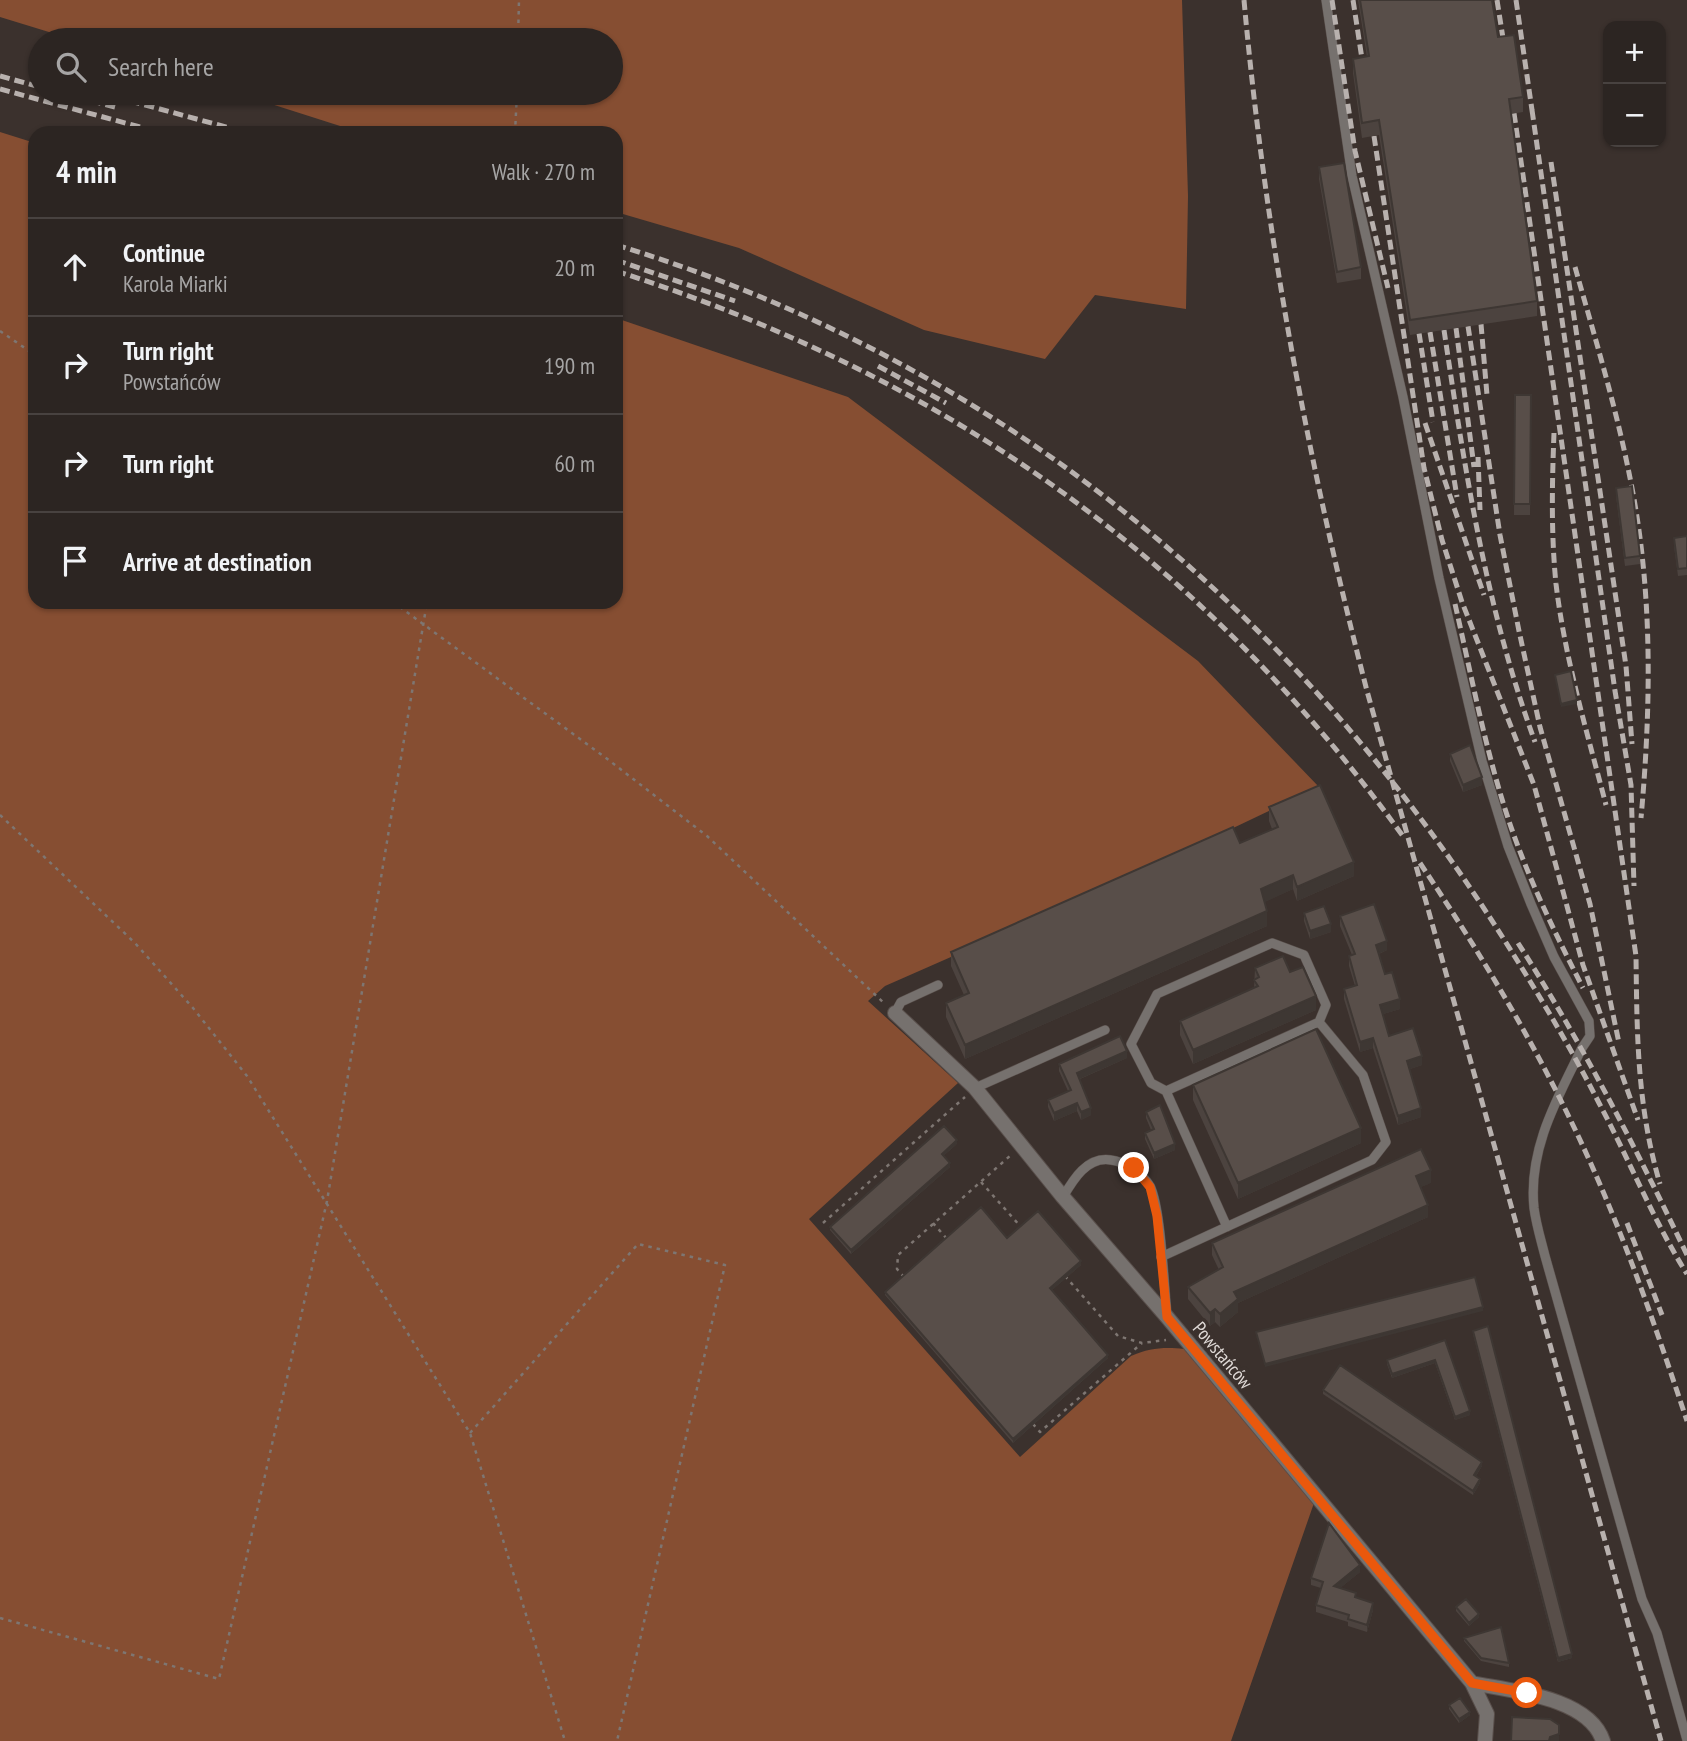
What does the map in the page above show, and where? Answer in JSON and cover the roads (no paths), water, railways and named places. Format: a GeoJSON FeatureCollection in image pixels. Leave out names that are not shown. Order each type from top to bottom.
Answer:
{"type":"FeatureCollection","features":[{"type":"Feature","properties":{"kind":"street","name":"Powstańców"},"geometry":{"type":"LineString","coordinates":[[895,1013],[975,1088],[1063,1197],[1167,1317],[1472,1683],[1487,1714],[1485,1741]]}},
{"type":"Feature","properties":{"kind":"street"},"geometry":{"type":"LineString","coordinates":[[1472,1683],[1527,1693],[1576,1708],[1589,1720],[1603,1741]]}},
{"type":"Feature","properties":{"kind":"lane"},"geometry":{"type":"LineString","coordinates":[[1326,0],[1352,176],[1404,397],[1438,578],[1482,761],[1508,846],[1531,904],[1554,957],[1589,1021],[1590,1037],[1582,1048],[1542,1131],[1535,1166],[1534,1208],[1545,1256],[1642,1599],[1657,1633],[1687,1740]]}},
{"type":"Feature","properties":{"kind":"lane"},"geometry":{"type":"LineString","coordinates":[[1166,1091],[1319,1022],[1326,1005],[1304,955],[1272,943],[1157,994],[1131,1044],[1151,1083],[1166,1091],[1227,1227]]}},
{"type":"Feature","properties":{"kind":"lane"},"geometry":{"type":"LineString","coordinates":[[895,1013],[901,1002],[938,985]]}},
{"type":"Feature","properties":{"kind":"lane"},"geometry":{"type":"LineString","coordinates":[[1161,1257],[1372,1160],[1386,1142],[1363,1075],[1319,1022]]}},
{"type":"Feature","properties":{"kind":"lane"},"geometry":{"type":"LineString","coordinates":[[975,1088],[1105,1030]]}},
{"type":"Feature","properties":{"kind":"lane"},"geometry":{"type":"LineString","coordinates":[[1063,1197],[1073,1179],[1088,1164],[1109,1159],[1134,1168],[1150,1187],[1157,1216],[1167,1317]]}},
{"type":"Feature","properties":{"kind":"railway"},"geometry":{"type":"LineString","coordinates":[[1244,0],[1264,175],[1291,348],[1346,605],[1367,691],[1661,1741]]}},
{"type":"Feature","properties":{"kind":"railway"},"geometry":{"type":"LineString","coordinates":[[1332,0],[1355,151],[1388,288]]}},
{"type":"Feature","properties":{"kind":"railway"},"geometry":{"type":"LineString","coordinates":[[1353,0],[1364,72]]}},
{"type":"Feature","properties":{"kind":"railway"},"geometry":{"type":"LineString","coordinates":[[1497,0],[1505,51]]}},
{"type":"Feature","properties":{"kind":"railway"},"geometry":{"type":"LineString","coordinates":[[1516,0],[1533,117]]}},
{"type":"Feature","properties":{"kind":"railway"},"geometry":{"type":"LineString","coordinates":[[0,76],[28,84]]}},
{"type":"Feature","properties":{"kind":"railway"},"geometry":{"type":"LineString","coordinates":[[0,89],[28,97]]}},
{"type":"Feature","properties":{"kind":"railway"},"geometry":{"type":"LineString","coordinates":[[59,105],[136,126]]}},
{"type":"Feature","properties":{"kind":"railway"},"geometry":{"type":"LineString","coordinates":[[107,105],[115,107]]}},
{"type":"Feature","properties":{"kind":"railway"},"geometry":{"type":"LineString","coordinates":[[145,105],[222,126]]}},
{"type":"Feature","properties":{"kind":"railway"},"geometry":{"type":"LineString","coordinates":[[1532,110],[1615,691],[1631,785],[1634,886]]}},
{"type":"Feature","properties":{"kind":"railway"},"geometry":{"type":"LineString","coordinates":[[1514,113],[1636,956],[1638,1043],[1643,1099],[1652,1155],[1660,1184]]}},
{"type":"Feature","properties":{"kind":"railway"},"geometry":{"type":"LineString","coordinates":[[1374,136],[1424,468],[1442,540],[1462,602],[1534,785],[1583,965],[1638,1120]]}},
{"type":"Feature","properties":{"kind":"railway"},"geometry":{"type":"LineString","coordinates":[[1551,162],[1626,666],[1632,744]]}},
{"type":"Feature","properties":{"kind":"railway"},"geometry":{"type":"LineString","coordinates":[[623,248],[755,295],[887,357],[1011,430],[1128,514],[1236,609],[1335,714],[1427,827],[1510,949],[1578,1064],[1687,1274]]}},
{"type":"Feature","properties":{"kind":"railway"},"geometry":{"type":"LineString","coordinates":[[623,262],[735,301]]}},
{"type":"Feature","properties":{"kind":"railway"},"geometry":{"type":"LineString","coordinates":[[1575,267],[1605,374],[1638,524],[1648,650],[1647,734],[1641,818]]}},
{"type":"Feature","properties":{"kind":"railway"},"geometry":{"type":"LineString","coordinates":[[623,274],[736,314],[849,365],[957,423],[1058,489],[1153,563],[1243,646],[1327,738],[1405,839]]}},
{"type":"Feature","properties":{"kind":"railway"},"geometry":{"type":"LineString","coordinates":[[1481,324],[1487,395]]}},
{"type":"Feature","properties":{"kind":"railway"},"geometry":{"type":"LineString","coordinates":[[1468,326],[1500,535],[1519,631],[1540,727],[1590,904],[1619,1043]]}},
{"type":"Feature","properties":{"kind":"railway"},"geometry":{"type":"LineString","coordinates":[[1456,328],[1474,467]]}},
{"type":"Feature","properties":{"kind":"railway"},"geometry":{"type":"LineString","coordinates":[[1444,330],[1469,487],[1490,590],[1518,692],[1535,742]]}},
{"type":"Feature","properties":{"kind":"railway"},"geometry":{"type":"LineString","coordinates":[[1430,332],[1457,497]]}},
{"type":"Feature","properties":{"kind":"railway"},"geometry":{"type":"LineString","coordinates":[[1419,333],[1433,422]]}},
{"type":"Feature","properties":{"kind":"railway"},"geometry":{"type":"LineString","coordinates":[[878,366],[946,403]]}},
{"type":"Feature","properties":{"kind":"railway"},"geometry":{"type":"LineString","coordinates":[[1425,423],[1484,595]]}},
{"type":"Feature","properties":{"kind":"railway"},"geometry":{"type":"LineString","coordinates":[[1554,433],[1552,509],[1556,584],[1571,668],[1606,805]]}},
{"type":"Feature","properties":{"kind":"railway"},"geometry":{"type":"LineString","coordinates":[[1478,457],[1480,510]]}},
{"type":"Feature","properties":{"kind":"railway"},"geometry":{"type":"LineString","coordinates":[[1455,604],[1487,744],[1511,827],[1526,868],[1583,988]]}},
{"type":"Feature","properties":{"kind":"railway"},"geometry":{"type":"LineString","coordinates":[[1420,863],[1500,988],[1570,1119],[1619,1231],[1687,1421]]}},
{"type":"Feature","properties":{"kind":"railway"},"geometry":{"type":"LineString","coordinates":[[1518,943],[1607,1096],[1687,1255]]}},
{"type":"Feature","properties":{"kind":"railway"},"geometry":{"type":"LineString","coordinates":[[1627,1223],[1662,1315]]}}]}
